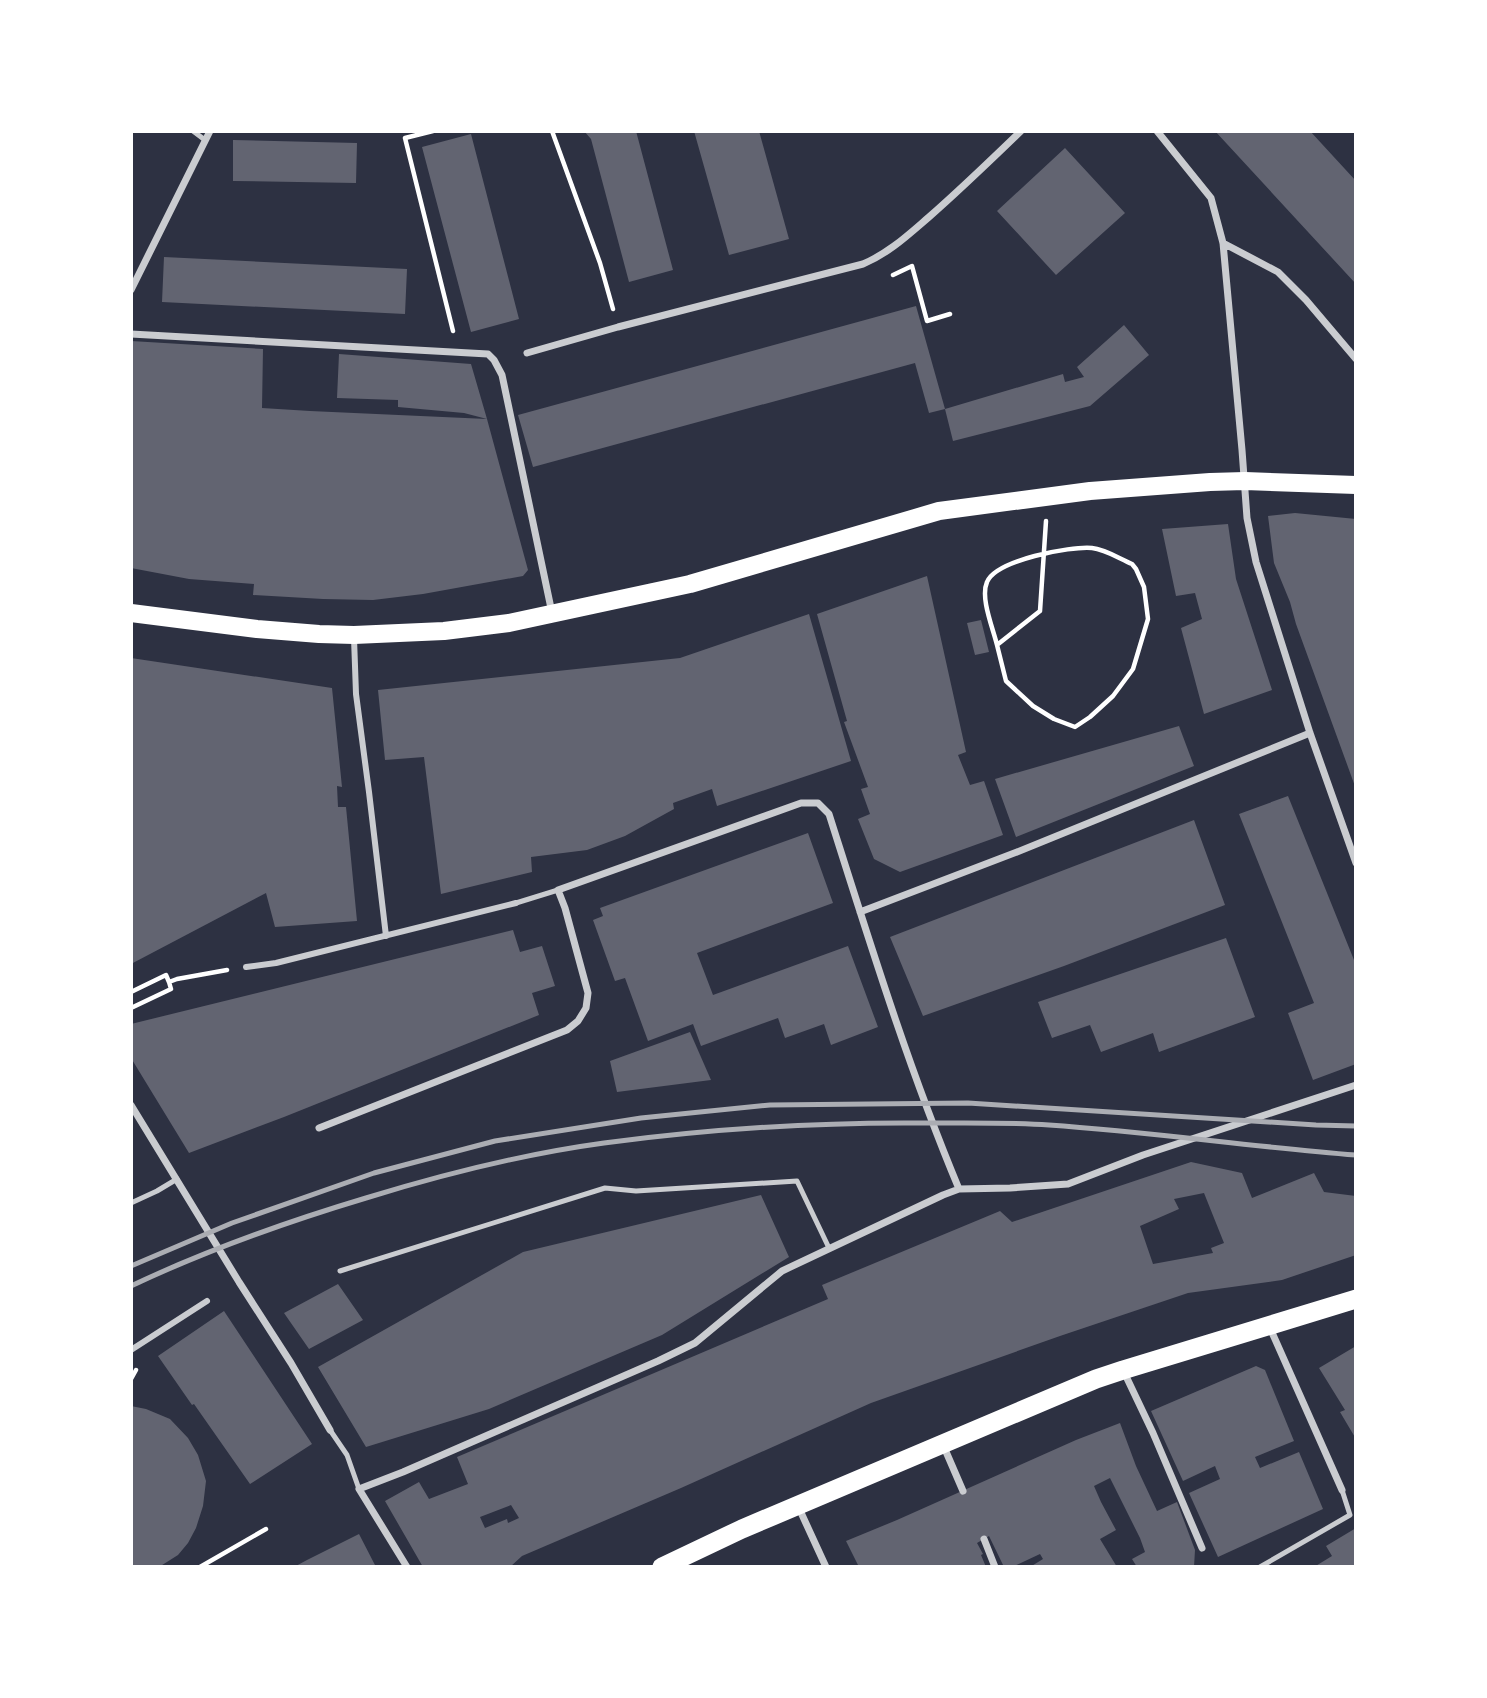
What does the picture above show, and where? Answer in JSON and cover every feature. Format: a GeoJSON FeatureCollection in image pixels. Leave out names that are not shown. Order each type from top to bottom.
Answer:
{"type":"FeatureCollection","features":[{"type":"Feature","properties":{"kind":"highway"},"geometry":{"type":"LineString","coordinates":[[662,1567],[798,1505],[1096,1379],[1356,1299]]}},
{"type":"Feature","properties":{"kind":"main road"},"geometry":{"type":"LineString","coordinates":[[131,613],[257,629],[354,635],[444,631],[509,623],[690,583],[939,511],[1090,491],[1245,481],[1356,485]]}},
{"type":"Feature","properties":{"kind":"street"},"geometry":{"type":"LineString","coordinates":[[131,290],[210,131]]}},
{"type":"Feature","properties":{"kind":"street"},"geometry":{"type":"LineString","coordinates":[[527,353],[863,264],[895,246],[1021,131]]}},
{"type":"Feature","properties":{"kind":"street"},"geometry":{"type":"LineString","coordinates":[[1157,131],[1211,198],[1223,243],[1247,518],[1256,562],[1310,733],[1356,863]]}},
{"type":"Feature","properties":{"kind":"street"},"geometry":{"type":"LineString","coordinates":[[1223,243],[1279,272],[1356,359]]}},
{"type":"Feature","properties":{"kind":"street"},"geometry":{"type":"LineString","coordinates":[[131,334],[488,354],[494,359],[502,375],[553,614]]}},
{"type":"Feature","properties":{"kind":"street"},"geometry":{"type":"LineString","coordinates":[[354,635],[356,694],[386,936]]}},
{"type":"Feature","properties":{"kind":"street"},"geometry":{"type":"LineString","coordinates":[[860,912],[1017,852],[1310,733]]}},
{"type":"Feature","properties":{"kind":"street"},"geometry":{"type":"LineString","coordinates":[[319,1128],[567,1030],[578,1021],[586,1008],[588,993],[558,890],[801,803],[818,803],[829,814],[910,1059],[959,1189]]}},
{"type":"Feature","properties":{"kind":"street"},"geometry":{"type":"LineString","coordinates":[[246,967],[276,963],[516,903]]}},
{"type":"Feature","properties":{"kind":"street"},"geometry":{"type":"LineString","coordinates":[[407,1567],[359,1489],[646,1367],[695,1343],[782,1271],[959,1189],[1068,1184],[1143,1155],[1356,1084]]}},
{"type":"Feature","properties":{"kind":"street"},"geometry":{"type":"LineString","coordinates":[[131,1105],[330,1430]]}},
{"type":"Feature","properties":{"kind":"street"},"geometry":{"type":"LineString","coordinates":[[131,1350],[207,1301]]}},
{"type":"Feature","properties":{"kind":"street"},"geometry":{"type":"LineString","coordinates":[[1269,1326],[1342,1490]]}},
{"type":"Feature","properties":{"kind":"street"},"geometry":{"type":"LineString","coordinates":[[1123,1370],[1202,1548]]}},
{"type":"Feature","properties":{"kind":"street"},"geometry":{"type":"LineString","coordinates":[[943,1444],[963,1491]]}},
{"type":"Feature","properties":{"kind":"street"},"geometry":{"type":"LineString","coordinates":[[798,1505],[826,1567]]}},
{"type":"Feature","properties":{"kind":"street"},"geometry":{"type":"LineString","coordinates":[[984,1539],[995,1567]]}},
{"type":"Feature","properties":{"kind":"lane"},"geometry":{"type":"LineString","coordinates":[[193,131],[205,140]]}},
{"type":"Feature","properties":{"kind":"lane"},"geometry":{"type":"LineString","coordinates":[[516,903],[558,890]]}},
{"type":"Feature","properties":{"kind":"lane"},"geometry":{"type":"LineString","coordinates":[[131,1203],[177,1179]]}},
{"type":"Feature","properties":{"kind":"lane"},"geometry":{"type":"LineString","coordinates":[[340,1271],[605,1188],[636,1191],[797,1181],[830,1248]]}},
{"type":"Feature","properties":{"kind":"lane"},"geometry":{"type":"LineString","coordinates":[[330,1430],[346,1455],[359,1489]]}},
{"type":"Feature","properties":{"kind":"lane"},"geometry":{"type":"LineString","coordinates":[[1261,1567],[1350,1515],[1342,1490]]}},
{"type":"Feature","properties":{"kind":"path"},"geometry":{"type":"LineString","coordinates":[[433,131],[405,138],[459,352]]}},
{"type":"Feature","properties":{"kind":"path"},"geometry":{"type":"LineString","coordinates":[[552,131],[600,263],[618,327]]}},
{"type":"Feature","properties":{"kind":"path"},"geometry":{"type":"LineString","coordinates":[[878,257],[887,278],[912,266],[927,321],[950,314]]}},
{"type":"Feature","properties":{"kind":"path"},"geometry":{"type":"LineString","coordinates":[[997,645],[1040,611],[1048,496]]}},
{"type":"Feature","properties":{"kind":"path"},"geometry":{"type":"LineString","coordinates":[[1094,548],[1132,564],[1136,569],[1144,587],[1148,619],[1133,669],[1113,696],[1075,727],[1054,719],[1032,705],[1006,681],[997,645],[984,595],[992,575],[1015,562],[1052,551],[1094,548]]}},
{"type":"Feature","properties":{"kind":"path"},"geometry":{"type":"LineString","coordinates":[[169,982],[246,967]]}},
{"type":"Feature","properties":{"kind":"path"},"geometry":{"type":"LineString","coordinates":[[131,992],[166,975],[171,989],[131,1008]]}},
{"type":"Feature","properties":{"kind":"path"},"geometry":{"type":"LineString","coordinates":[[200,1567],[266,1529]]}},
{"type":"Feature","properties":{"kind":"building"},"geometry":{"type":"Polygon","coordinates":[[[584,131],[636,131],[673,270],[629,282],[591,139],[584,131]]]}},
{"type":"Feature","properties":{"kind":"building"},"geometry":{"type":"Polygon","coordinates":[[[694,131],[759,131],[789,239],[729,255],[694,131]]]}},
{"type":"Feature","properties":{"kind":"building"},"geometry":{"type":"Polygon","coordinates":[[[1215,131],[1310,131],[1356,181],[1356,284],[1215,131]]]}},
{"type":"Feature","properties":{"kind":"building"},"geometry":{"type":"Polygon","coordinates":[[[471,134],[519,319],[471,332],[422,147],[471,134]]]}},
{"type":"Feature","properties":{"kind":"building"},"geometry":{"type":"Polygon","coordinates":[[[233,140],[357,143],[356,183],[233,181],[233,140]]]}},
{"type":"Feature","properties":{"kind":"building"},"geometry":{"type":"Polygon","coordinates":[[[1065,148],[1125,213],[1056,275],[997,211],[1065,148]]]}},
{"type":"Feature","properties":{"kind":"building"},"geometry":{"type":"Polygon","coordinates":[[[164,257],[407,269],[405,314],[162,302],[164,257]]]}},
{"type":"Feature","properties":{"kind":"building"},"geometry":{"type":"Polygon","coordinates":[[[916,306],[945,409],[929,413],[915,363],[533,467],[518,415],[916,306]]]}},
{"type":"Feature","properties":{"kind":"building"},"geometry":{"type":"Polygon","coordinates":[[[1124,325],[1149,355],[1090,406],[953,441],[945,409],[1063,374],[1065,382],[1084,377],[1077,367],[1124,325]]]}},
{"type":"Feature","properties":{"kind":"building"},"geometry":{"type":"Polygon","coordinates":[[[131,341],[263,349],[262,408],[487,419],[528,570],[523,576],[373,600],[253,595],[254,584],[189,579],[131,568],[131,341]]]}},
{"type":"Feature","properties":{"kind":"building"},"geometry":{"type":"Polygon","coordinates":[[[339,354],[471,364],[487,419],[464,413],[398,407],[398,400],[337,398],[339,354]]]}},
{"type":"Feature","properties":{"kind":"building"},"geometry":{"type":"Polygon","coordinates":[[[1295,513],[1356,519],[1356,789],[1274,563],[1268,516],[1295,513]]]}},
{"type":"Feature","properties":{"kind":"building"},"geometry":{"type":"Polygon","coordinates":[[[1228,524],[1236,579],[1272,690],[1204,714],[1181,628],[1202,619],[1195,593],[1176,596],[1162,529],[1228,524]]]}},
{"type":"Feature","properties":{"kind":"building"},"geometry":{"type":"Polygon","coordinates":[[[927,576],[966,752],[958,755],[970,785],[984,781],[1003,835],[900,872],[874,859],[858,819],[870,814],[861,789],[868,787],[844,722],[847,721],[817,614],[927,576]]]}},
{"type":"Feature","properties":{"kind":"building"},"geometry":{"type":"Polygon","coordinates":[[[809,614],[851,761],[717,806],[712,789],[673,803],[674,809],[625,836],[587,850],[531,857],[532,872],[441,894],[424,757],[385,760],[378,690],[680,658],[809,614]]]}},
{"type":"Feature","properties":{"kind":"building"},"geometry":{"type":"Polygon","coordinates":[[[981,620],[989,652],[975,655],[967,623],[981,620]]]}},
{"type":"Feature","properties":{"kind":"building"},"geometry":{"type":"Polygon","coordinates":[[[131,658],[332,688],[342,787],[337,786],[338,807],[346,807],[357,921],[275,927],[266,893],[131,964],[131,658]]]}},
{"type":"Feature","properties":{"kind":"building"},"geometry":{"type":"Polygon","coordinates":[[[1179,726],[1194,766],[1016,837],[995,779],[1179,726]]]}},
{"type":"Feature","properties":{"kind":"building"},"geometry":{"type":"Polygon","coordinates":[[[1288,796],[1356,965],[1356,1064],[1313,1080],[1288,1013],[1314,1003],[1239,814],[1288,796]]]}},
{"type":"Feature","properties":{"kind":"building"},"geometry":{"type":"Polygon","coordinates":[[[1194,820],[1225,905],[923,1016],[890,937],[1194,820]]]}},
{"type":"Feature","properties":{"kind":"building"},"geometry":{"type":"Polygon","coordinates":[[[808,833],[833,903],[697,953],[713,995],[848,946],[878,1027],[831,1045],[824,1024],[785,1038],[778,1018],[701,1046],[693,1024],[648,1041],[625,978],[615,981],[593,920],[603,916],[600,908],[808,833]]]}},
{"type":"Feature","properties":{"kind":"building"},"geometry":{"type":"Polygon","coordinates":[[[513,930],[520,952],[542,946],[555,986],[532,993],[539,1015],[189,1153],[131,1058],[131,1024],[513,930]]]}},
{"type":"Feature","properties":{"kind":"building"},"geometry":{"type":"Polygon","coordinates":[[[1226,938],[1255,1017],[1159,1052],[1153,1033],[1101,1052],[1090,1025],[1052,1038],[1038,1002],[1226,938]]]}},
{"type":"Feature","properties":{"kind":"building"},"geometry":{"type":"Polygon","coordinates":[[[690,1032],[711,1080],[617,1092],[610,1061],[690,1032]]]}},
{"type":"Feature","properties":{"kind":"building"},"geometry":{"type":"Polygon","coordinates":[[[1191,1162],[1242,1173],[1252,1198],[1314,1173],[1324,1192],[1356,1196],[1356,1255],[1282,1280],[1188,1293],[871,1403],[522,1556],[510,1567],[423,1567],[385,1501],[419,1482],[429,1499],[468,1484],[457,1457],[828,1299],[822,1285],[1000,1211],[1012,1222],[1191,1162]],[[1204,1193],[1174,1199],[1179,1209],[1140,1226],[1153,1264],[1213,1253],[1211,1248],[1224,1243],[1204,1193]],[[511,1505],[480,1517],[485,1528],[507,1519],[508,1523],[519,1518],[511,1505]]]}},
{"type":"Feature","properties":{"kind":"building"},"geometry":{"type":"Polygon","coordinates":[[[761,1195],[789,1257],[662,1335],[489,1409],[366,1447],[318,1367],[523,1252],[761,1195]]]}},
{"type":"Feature","properties":{"kind":"building"},"geometry":{"type":"Polygon","coordinates":[[[338,1284],[363,1320],[309,1349],[284,1313],[338,1284]]]}},
{"type":"Feature","properties":{"kind":"building"},"geometry":{"type":"Polygon","coordinates":[[[224,1311],[312,1444],[250,1484],[158,1356],[224,1311]]]}},
{"type":"Feature","properties":{"kind":"building"},"geometry":{"type":"Polygon","coordinates":[[[1356,1346],[1356,1439],[1340,1412],[1345,1410],[1319,1368],[1356,1346]]]}},
{"type":"Feature","properties":{"kind":"building"},"geometry":{"type":"Polygon","coordinates":[[[1256,1366],[1265,1370],[1294,1441],[1255,1457],[1260,1468],[1299,1452],[1323,1509],[1218,1557],[1189,1493],[1220,1479],[1215,1466],[1183,1481],[1151,1411],[1256,1366]]]}},
{"type":"Feature","properties":{"kind":"building"},"geometry":{"type":"Polygon","coordinates":[[[131,1406],[170,1419],[188,1438],[198,1455],[206,1481],[203,1506],[188,1543],[178,1555],[159,1567],[131,1567],[131,1406]]]}},
{"type":"Feature","properties":{"kind":"building"},"geometry":{"type":"Polygon","coordinates":[[[1120,1423],[1157,1511],[1177,1502],[1195,1550],[1194,1567],[1137,1567],[1132,1559],[1145,1552],[1110,1478],[1094,1486],[1116,1530],[1100,1539],[1117,1567],[1030,1567],[1043,1559],[1040,1554],[1012,1567],[1004,1567],[989,1536],[977,1543],[986,1567],[859,1567],[846,1541],[1076,1440],[1120,1423]]]}},
{"type":"Feature","properties":{"kind":"building"},"geometry":{"type":"Polygon","coordinates":[[[1356,1528],[1356,1567],[1314,1567],[1332,1556],[1326,1546],[1356,1528]]]}},
{"type":"Feature","properties":{"kind":"building"},"geometry":{"type":"Polygon","coordinates":[[[359,1534],[376,1567],[294,1567],[307,1560],[359,1534]]]}},
{"type":"Feature","properties":{"kind":"railway"},"geometry":{"type":"LineString","coordinates":[[131,1266],[232,1223],[374,1173],[495,1141],[641,1118],[770,1105],[968,1103],[1356,1126]]}},
{"type":"Feature","properties":{"kind":"railway"},"geometry":{"type":"LineString","coordinates":[[131,1286],[247,1238],[395,1189],[514,1159],[644,1138],[804,1125],[1003,1123],[1088,1128],[1356,1155]]}}]}
